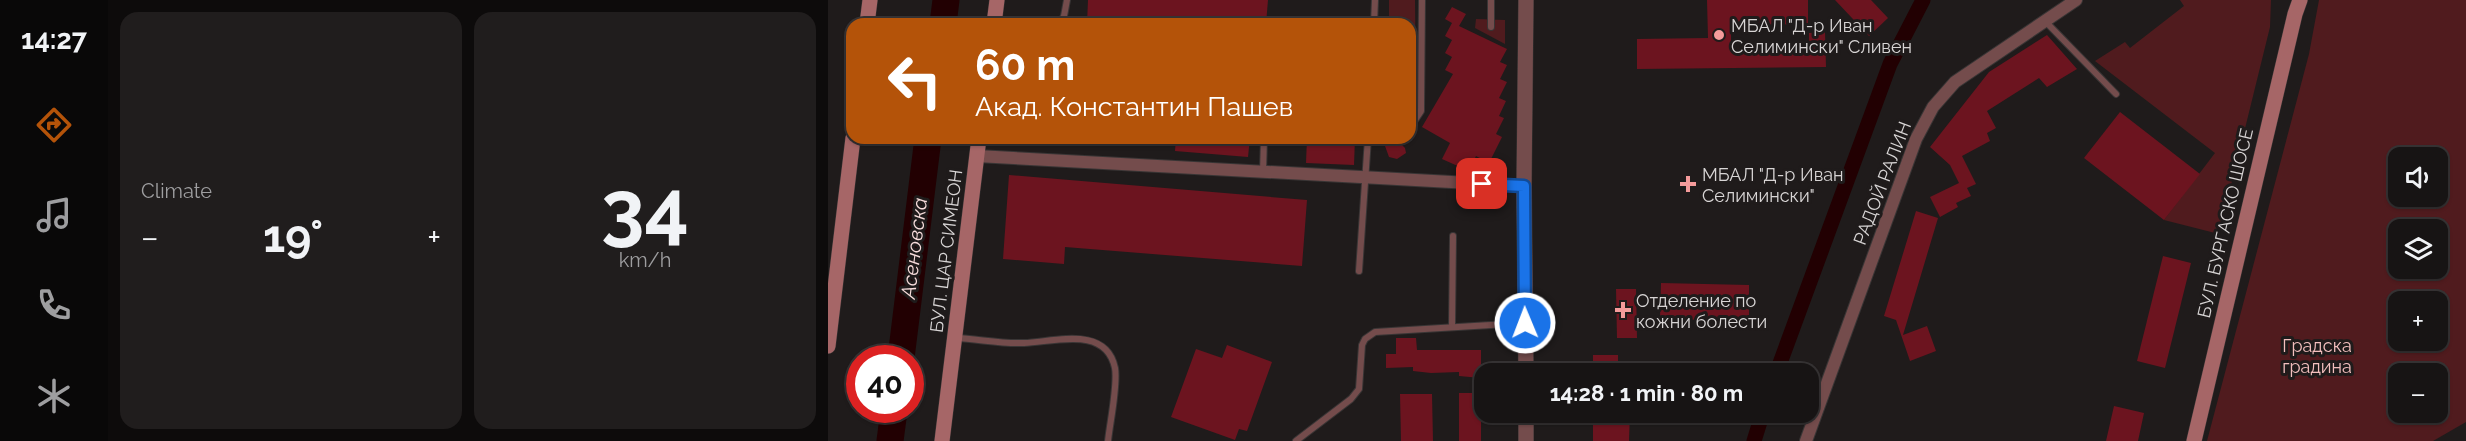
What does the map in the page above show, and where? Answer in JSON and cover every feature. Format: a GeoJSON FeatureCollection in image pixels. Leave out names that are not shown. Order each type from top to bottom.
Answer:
{"type":"FeatureCollection","features":[{"type":"Feature","properties":{"kind":"main road"},"geometry":{"type":"LineString","coordinates":[[868,18],[870,0]]}},
{"type":"Feature","properties":{"kind":"main road"},"geometry":{"type":"LineString","coordinates":[[995,18],[997,0]]}},
{"type":"Feature","properties":{"kind":"main road","name":"БУЛ. БУРГАСКО ШОСЕ"},"geometry":{"type":"LineString","coordinates":[[2194,441],[2297,5]]}},
{"type":"Feature","properties":{"kind":"main road"},"geometry":{"type":"LineString","coordinates":[[828,346],[853,144]]}},
{"type":"Feature","properties":{"kind":"main road","name":"БУЛ. ЦАР СИМЕОН"},"geometry":{"type":"LineString","coordinates":[[942,441],[978,144]]}},
{"type":"Feature","properties":{"kind":"street"},"geometry":{"type":"LineString","coordinates":[[1526,0],[1524,186],[1526,363]]}},
{"type":"Feature","properties":{"kind":"street","name":"РАДОЙ РАЛИН"},"geometry":{"type":"LineString","coordinates":[[1806,441],[1916,139],[1933,107],[1955,82],[2076,0]]}},
{"type":"Feature","properties":{"kind":"street"},"geometry":{"type":"LineString","coordinates":[[977,156],[1524,186]]}},
{"type":"Feature","properties":{"kind":"street"},"geometry":{"type":"LineString","coordinates":[[1526,423],[1526,441]]}},
{"type":"Feature","properties":{"kind":"lane"},"geometry":{"type":"LineString","coordinates":[[1063,18],[1067,0]]}},
{"type":"Feature","properties":{"kind":"lane"},"geometry":{"type":"LineString","coordinates":[[1374,18],[1375,0]]}},
{"type":"Feature","properties":{"kind":"lane"},"geometry":{"type":"LineString","coordinates":[[1416,118],[1421,111],[1422,0]]}},
{"type":"Feature","properties":{"kind":"lane"},"geometry":{"type":"LineString","coordinates":[[1491,0],[1491,27]]}},
{"type":"Feature","properties":{"kind":"lane"},"geometry":{"type":"LineString","coordinates":[[2044,20],[2116,94]]}},
{"type":"Feature","properties":{"kind":"lane"},"geometry":{"type":"LineString","coordinates":[[1263,171],[1264,144]]}},
{"type":"Feature","properties":{"kind":"lane"},"geometry":{"type":"LineString","coordinates":[[1359,271],[1368,144]]}},
{"type":"Feature","properties":{"kind":"lane"},"geometry":{"type":"LineString","coordinates":[[1452,236],[1452,327]]}},
{"type":"Feature","properties":{"kind":"lane"},"geometry":{"type":"LineString","coordinates":[[1296,441],[1351,399],[1359,389],[1362,345],[1370,335],[1380,331],[1525,323]]}},
{"type":"Feature","properties":{"kind":"lane"},"geometry":{"type":"LineString","coordinates":[[955,338],[1023,343],[1068,337],[1091,341],[1102,347],[1111,357],[1115,370],[1108,441]]}},
{"type":"Feature","properties":{"kind":"green space"},"geometry":{"type":"Polygon","coordinates":[[[1389,0],[1415,0],[1415,18],[1389,18],[1389,0]]]}},
{"type":"Feature","properties":{"kind":"green space"},"geometry":{"type":"Polygon","coordinates":[[[2180,0],[2271,0],[2270,27],[2219,234],[2164,220],[2215,153],[2095,61],[2125,42],[2130,48],[2184,6],[2180,0]]]}},
{"type":"Feature","properties":{"kind":"green space","name":"Градска градина"},"geometry":{"type":"Polygon","coordinates":[[[2319,0],[2466,0],[2466,422],[2433,441],[2207,441],[2309,54],[2319,0]]]}},
{"type":"Feature","properties":{"kind":"green space"},"geometry":{"type":"Polygon","coordinates":[[[1476,19],[1505,20],[1505,44],[1475,28],[1476,19]]]}},
{"type":"Feature","properties":{"kind":"building"},"geometry":{"type":"Polygon","coordinates":[[[1088,0],[1268,0],[1266,18],[1087,18],[1088,0]]]}},
{"type":"Feature","properties":{"kind":"building","name":"МБАЛ \"Д-р Иван Селимински\" Сливен"},"geometry":{"type":"Polygon","coordinates":[[[1707,0],[1808,0],[1808,24],[1731,25],[1731,49],[1809,48],[1809,33],[1825,32],[1826,67],[1637,69],[1637,39],[1708,38],[1707,0]]]}},
{"type":"Feature","properties":{"kind":"building"},"geometry":{"type":"Polygon","coordinates":[[[1835,0],[1871,0],[1888,18],[1869,36],[1835,0]]]}},
{"type":"Feature","properties":{"kind":"building"},"geometry":{"type":"Polygon","coordinates":[[[1452,7],[1466,14],[1459,26],[1507,49],[1500,62],[1507,65],[1500,79],[1507,82],[1499,98],[1506,101],[1499,116],[1504,118],[1496,134],[1502,137],[1489,163],[1476,156],[1469,171],[1442,159],[1450,143],[1422,127],[1453,74],[1445,70],[1452,57],[1445,53],[1452,40],[1445,36],[1452,23],[1445,19],[1452,7]]]}},
{"type":"Feature","properties":{"kind":"building"},"geometry":{"type":"Polygon","coordinates":[[[2047,35],[2077,69],[2047,87],[2039,78],[1987,111],[1996,128],[1987,133],[1990,141],[1962,156],[1976,184],[1967,188],[1971,196],[1956,203],[1958,207],[1940,217],[1930,197],[1959,183],[1950,165],[1930,147],[1989,72],[2047,35]]]}},
{"type":"Feature","properties":{"kind":"building"},"geometry":{"type":"Polygon","coordinates":[[[2120,112],[2200,174],[2164,220],[2084,158],[2120,112]]]}},
{"type":"Feature","properties":{"kind":"building"},"geometry":{"type":"Polygon","coordinates":[[[1176,144],[1249,144],[1248,157],[1175,151],[1176,144]]]}},
{"type":"Feature","properties":{"kind":"building"},"geometry":{"type":"Polygon","coordinates":[[[1307,144],[1355,144],[1354,165],[1306,163],[1307,144]]]}},
{"type":"Feature","properties":{"kind":"building"},"geometry":{"type":"Polygon","coordinates":[[[1401,144],[1406,153],[1397,159],[1389,157],[1385,146],[1401,144]]]}},
{"type":"Feature","properties":{"kind":"building"},"geometry":{"type":"Polygon","coordinates":[[[1009,175],[1307,200],[1302,266],[1065,247],[1064,264],[1003,259],[1009,175]]]}},
{"type":"Feature","properties":{"kind":"building"},"geometry":{"type":"Polygon","coordinates":[[[1916,211],[1938,218],[1903,335],[1927,326],[1936,351],[1910,361],[1896,320],[1884,316],[1916,211]]]}},
{"type":"Feature","properties":{"kind":"building"},"geometry":{"type":"Polygon","coordinates":[[[2163,256],[2191,263],[2165,368],[2137,361],[2163,256]]]}},
{"type":"Feature","properties":{"kind":"building"},"geometry":{"type":"Polygon","coordinates":[[[1661,283],[1749,285],[1749,321],[1660,319],[1661,283]]]}},
{"type":"Feature","properties":{"kind":"building"},"geometry":{"type":"Polygon","coordinates":[[[1616,289],[1636,289],[1637,338],[1617,338],[1616,289]]]}},
{"type":"Feature","properties":{"kind":"building"},"geometry":{"type":"Polygon","coordinates":[[[1396,338],[1416,338],[1417,350],[1481,350],[1481,363],[1474,363],[1474,377],[1459,376],[1459,372],[1413,371],[1413,367],[1386,368],[1386,354],[1396,354],[1396,338]]]}},
{"type":"Feature","properties":{"kind":"building"},"geometry":{"type":"Polygon","coordinates":[[[1227,345],[1272,362],[1247,431],[1239,429],[1235,440],[1171,417],[1196,349],[1222,358],[1227,345]]]}},
{"type":"Feature","properties":{"kind":"building"},"geometry":{"type":"Polygon","coordinates":[[[1593,355],[1618,355],[1618,363],[1593,363],[1593,355]]]}},
{"type":"Feature","properties":{"kind":"building"},"geometry":{"type":"Polygon","coordinates":[[[1459,393],[1474,393],[1474,423],[1481,423],[1481,441],[1459,441],[1459,393]]]}},
{"type":"Feature","properties":{"kind":"building"},"geometry":{"type":"Polygon","coordinates":[[[1400,394],[1432,394],[1433,441],[1401,441],[1400,394]]]}},
{"type":"Feature","properties":{"kind":"building"},"geometry":{"type":"Polygon","coordinates":[[[2114,406],[2144,413],[2138,441],[2106,441],[2114,406]]]}},
{"type":"Feature","properties":{"kind":"building"},"geometry":{"type":"Polygon","coordinates":[[[1593,423],[1630,423],[1629,441],[1593,441],[1593,423]]]}},
{"type":"Feature","properties":{"kind":"waterway","name":"Асеновска"},"geometry":{"type":"LineString","coordinates":[[944,18],[946,0]]}},
{"type":"Feature","properties":{"kind":"waterway"},"geometry":{"type":"LineString","coordinates":[[1780,363],[1890,64],[1923,0]]}},
{"type":"Feature","properties":{"kind":"waterway","name":"Асеновска"},"geometry":{"type":"LineString","coordinates":[[903,345],[927,144]]}},
{"type":"Feature","properties":{"kind":"waterway","name":"Асеновска"},"geometry":{"type":"LineString","coordinates":[[890,441],[892,423]]}},
{"type":"Feature","properties":{"kind":"waterway"},"geometry":{"type":"LineString","coordinates":[[1754,441],[1760,423]]}},
{"type":"Feature","properties":{"kind":"place","name":"МБАЛ \"Д-р Иван Селимински\" Сливен"},"geometry":{"type":"Point","coordinates":[1719,35]}},
{"type":"Feature","properties":{"kind":"place","name":"МБАЛ \"Д-р Иван Селимински\""},"geometry":{"type":"Point","coordinates":[1688,184]}},
{"type":"Feature","properties":{"kind":"place","name":"Отделение по кожни болести"},"geometry":{"type":"Point","coordinates":[1623,310]}},
{"type":"Feature","properties":{"kind":"route"},"geometry":{"type":"LineString","coordinates":[[1482,184],[1524,186],[1525,323]]}}]}
